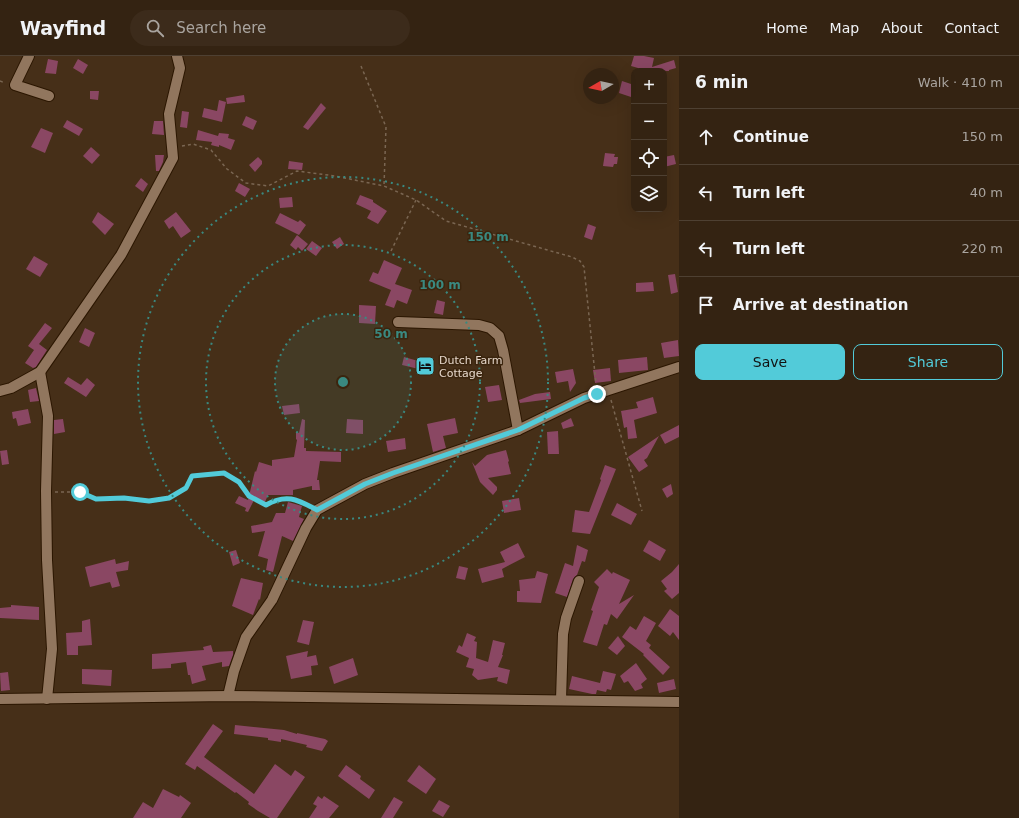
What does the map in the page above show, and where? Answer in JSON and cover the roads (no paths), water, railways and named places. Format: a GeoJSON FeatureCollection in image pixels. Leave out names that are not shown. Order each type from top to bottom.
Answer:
{"type":"FeatureCollection","features":[{"type":"Feature","properties":{"kind":"street"},"geometry":{"type":"LineString","coordinates":[[29,56],[15,85],[49,96]]}},
{"type":"Feature","properties":{"kind":"street"},"geometry":{"type":"LineString","coordinates":[[0,391],[11,388],[40,372],[122,255],[173,158],[169,114],[180,68],[177,56]]}},
{"type":"Feature","properties":{"kind":"street"},"geometry":{"type":"LineString","coordinates":[[398,322],[479,325],[490,328],[499,336],[518,430]]}},
{"type":"Feature","properties":{"kind":"street"},"geometry":{"type":"LineString","coordinates":[[228,696],[234,671],[246,638],[272,600],[306,528],[317,510],[365,484],[518,430],[584,398],[679,367]]}},
{"type":"Feature","properties":{"kind":"street"},"geometry":{"type":"LineString","coordinates":[[40,372],[48,416],[46,491],[47,560],[52,649],[47,699]]}},
{"type":"Feature","properties":{"kind":"street"},"geometry":{"type":"LineString","coordinates":[[561,700],[563,634],[566,618],[580,581]]}},
{"type":"Feature","properties":{"kind":"street"},"geometry":{"type":"LineString","coordinates":[[0,699],[228,696],[679,702]]}},
{"type":"Feature","properties":{"kind":"place","name":"Dutch Farm Cottage"},"geometry":{"type":"Point","coordinates":[425,366]}}]}
